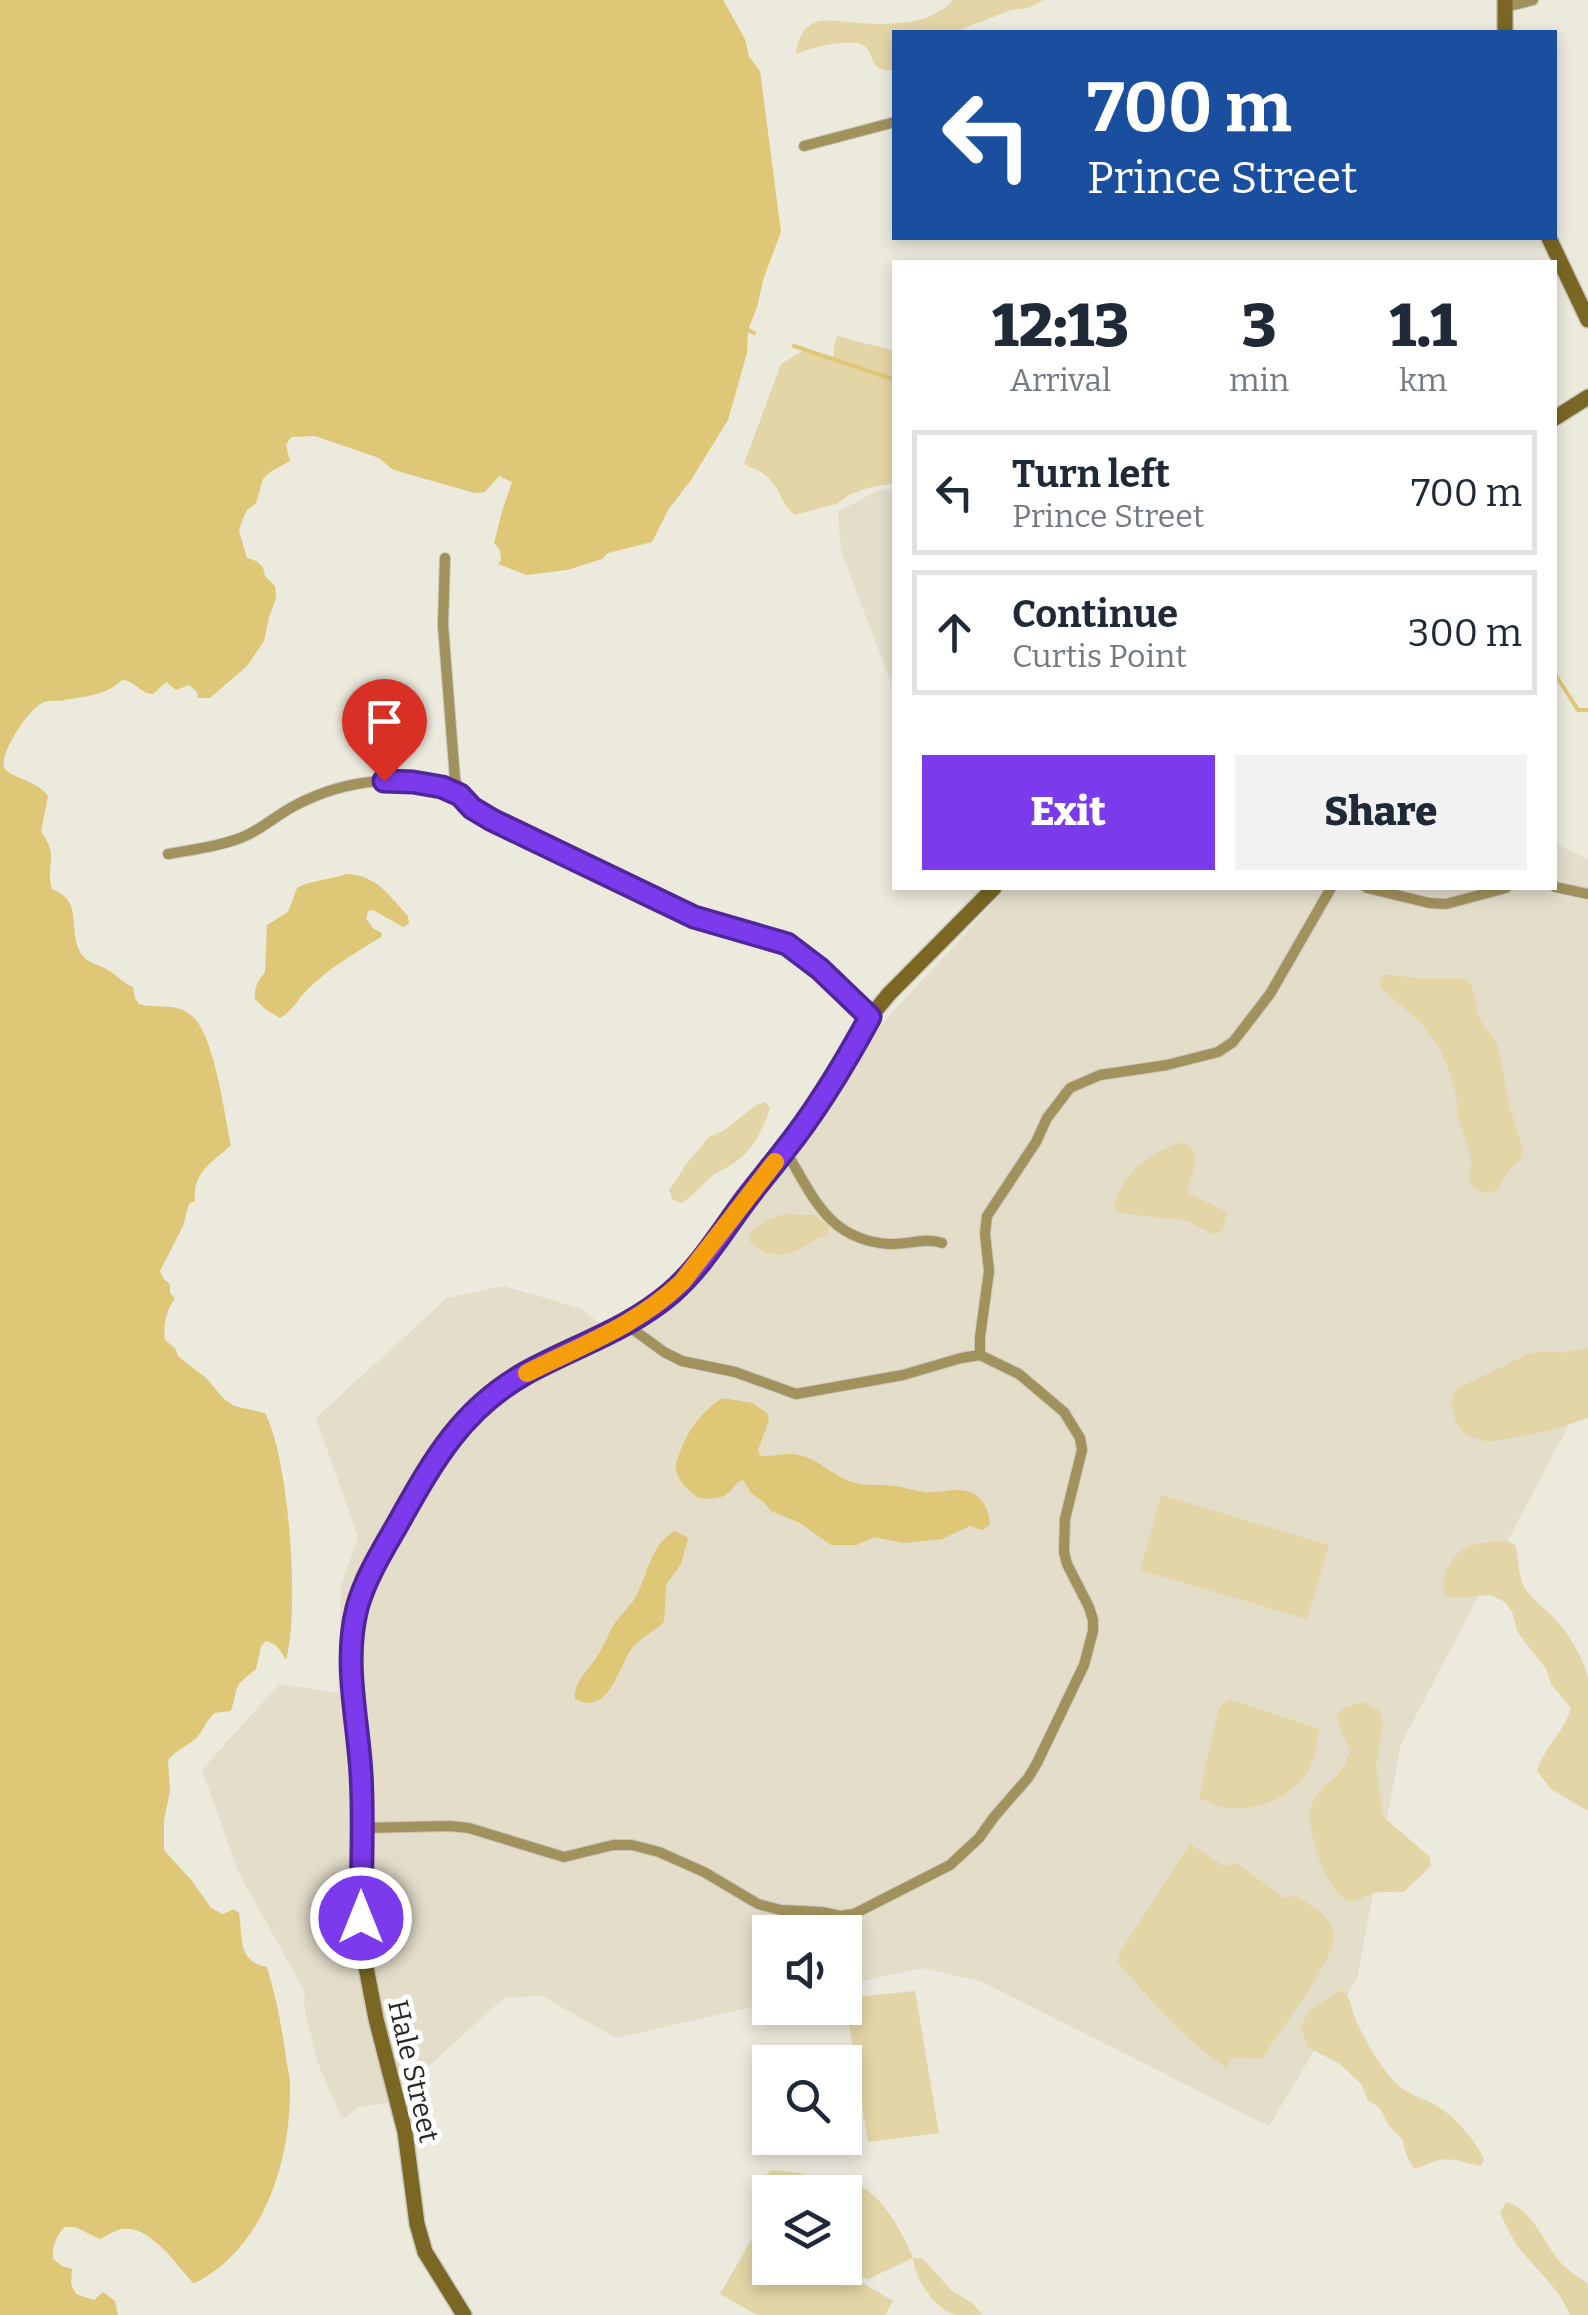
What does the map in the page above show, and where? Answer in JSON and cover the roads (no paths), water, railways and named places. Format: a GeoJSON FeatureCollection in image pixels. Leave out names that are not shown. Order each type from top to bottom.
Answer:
{"type":"FeatureCollection","features":[{"type":"Feature","properties":{"kind":"main road"},"geometry":{"type":"LineString","coordinates":[[1505,4],[1505,30]]}},
{"type":"Feature","properties":{"kind":"main road"},"geometry":{"type":"LineString","coordinates":[[1549,240],[1588,320]]}},
{"type":"Feature","properties":{"kind":"main road"},"geometry":{"type":"LineString","coordinates":[[1557,417],[1588,397]]}},
{"type":"Feature","properties":{"kind":"main road","name":"Hale Street"},"geometry":{"type":"LineString","coordinates":[[464,2315],[425,2252],[416,2224],[405,2132],[376,2019],[361,1940],[361,1774],[352,1658],[356,1611],[366,1580],[444,1446],[463,1422],[486,1399],[528,1372],[626,1325],[682,1282],[785,1150],[870,1017],[992,890]]}},
{"type":"Feature","properties":{"kind":"street"},"geometry":{"type":"LineString","coordinates":[[1505,4],[1533,0]]}},
{"type":"Feature","properties":{"kind":"street"},"geometry":{"type":"LineString","coordinates":[[804,146],[892,123]]}},
{"type":"Feature","properties":{"kind":"street"},"geometry":{"type":"LineString","coordinates":[[445,558],[443,625],[455,780],[460,795]]}},
{"type":"Feature","properties":{"kind":"street"},"geometry":{"type":"LineString","coordinates":[[168,854],[244,836],[296,804],[365,782],[413,782],[442,787],[460,795],[492,820],[670,906],[705,921],[787,944],[820,969],[870,1017]]}},
{"type":"Feature","properties":{"kind":"street"},"geometry":{"type":"LineString","coordinates":[[1557,887],[1588,894]]}},
{"type":"Feature","properties":{"kind":"street"},"geometry":{"type":"LineString","coordinates":[[980,1355],[989,1272],[987,1216],[1036,1142],[1047,1118],[1070,1088],[1100,1075],[1167,1065],[1218,1052],[1233,1042],[1270,994],[1330,890]]}},
{"type":"Feature","properties":{"kind":"street"},"geometry":{"type":"LineString","coordinates":[[1376,890],[1446,904],[1498,890]]}},
{"type":"Feature","properties":{"kind":"street"},"geometry":{"type":"LineString","coordinates":[[785,1150],[820,1209],[848,1235],[888,1244],[932,1239],[942,1244]]}},
{"type":"Feature","properties":{"kind":"street"},"geometry":{"type":"LineString","coordinates":[[362,1828],[469,1828],[564,1857],[632,1844],[704,1872],[758,1904],[842,1916],[854,1914],[950,1866],[979,1838],[1037,1763],[1084,1666],[1093,1620],[1067,1564],[1063,1539],[1082,1450],[1080,1438],[1064,1412],[1004,1365],[980,1355],[889,1378],[796,1394],[736,1372],[682,1362],[626,1325]]}},
{"type":"Feature","properties":{"kind":"waterway"},"geometry":{"type":"LineString","coordinates":[[748,330],[754,333]]}},
{"type":"Feature","properties":{"kind":"waterway"},"geometry":{"type":"LineString","coordinates":[[794,346],[892,379]]}},
{"type":"Feature","properties":{"kind":"waterway"},"geometry":{"type":"LineString","coordinates":[[1557,677],[1578,710],[1588,710]]}}]}
